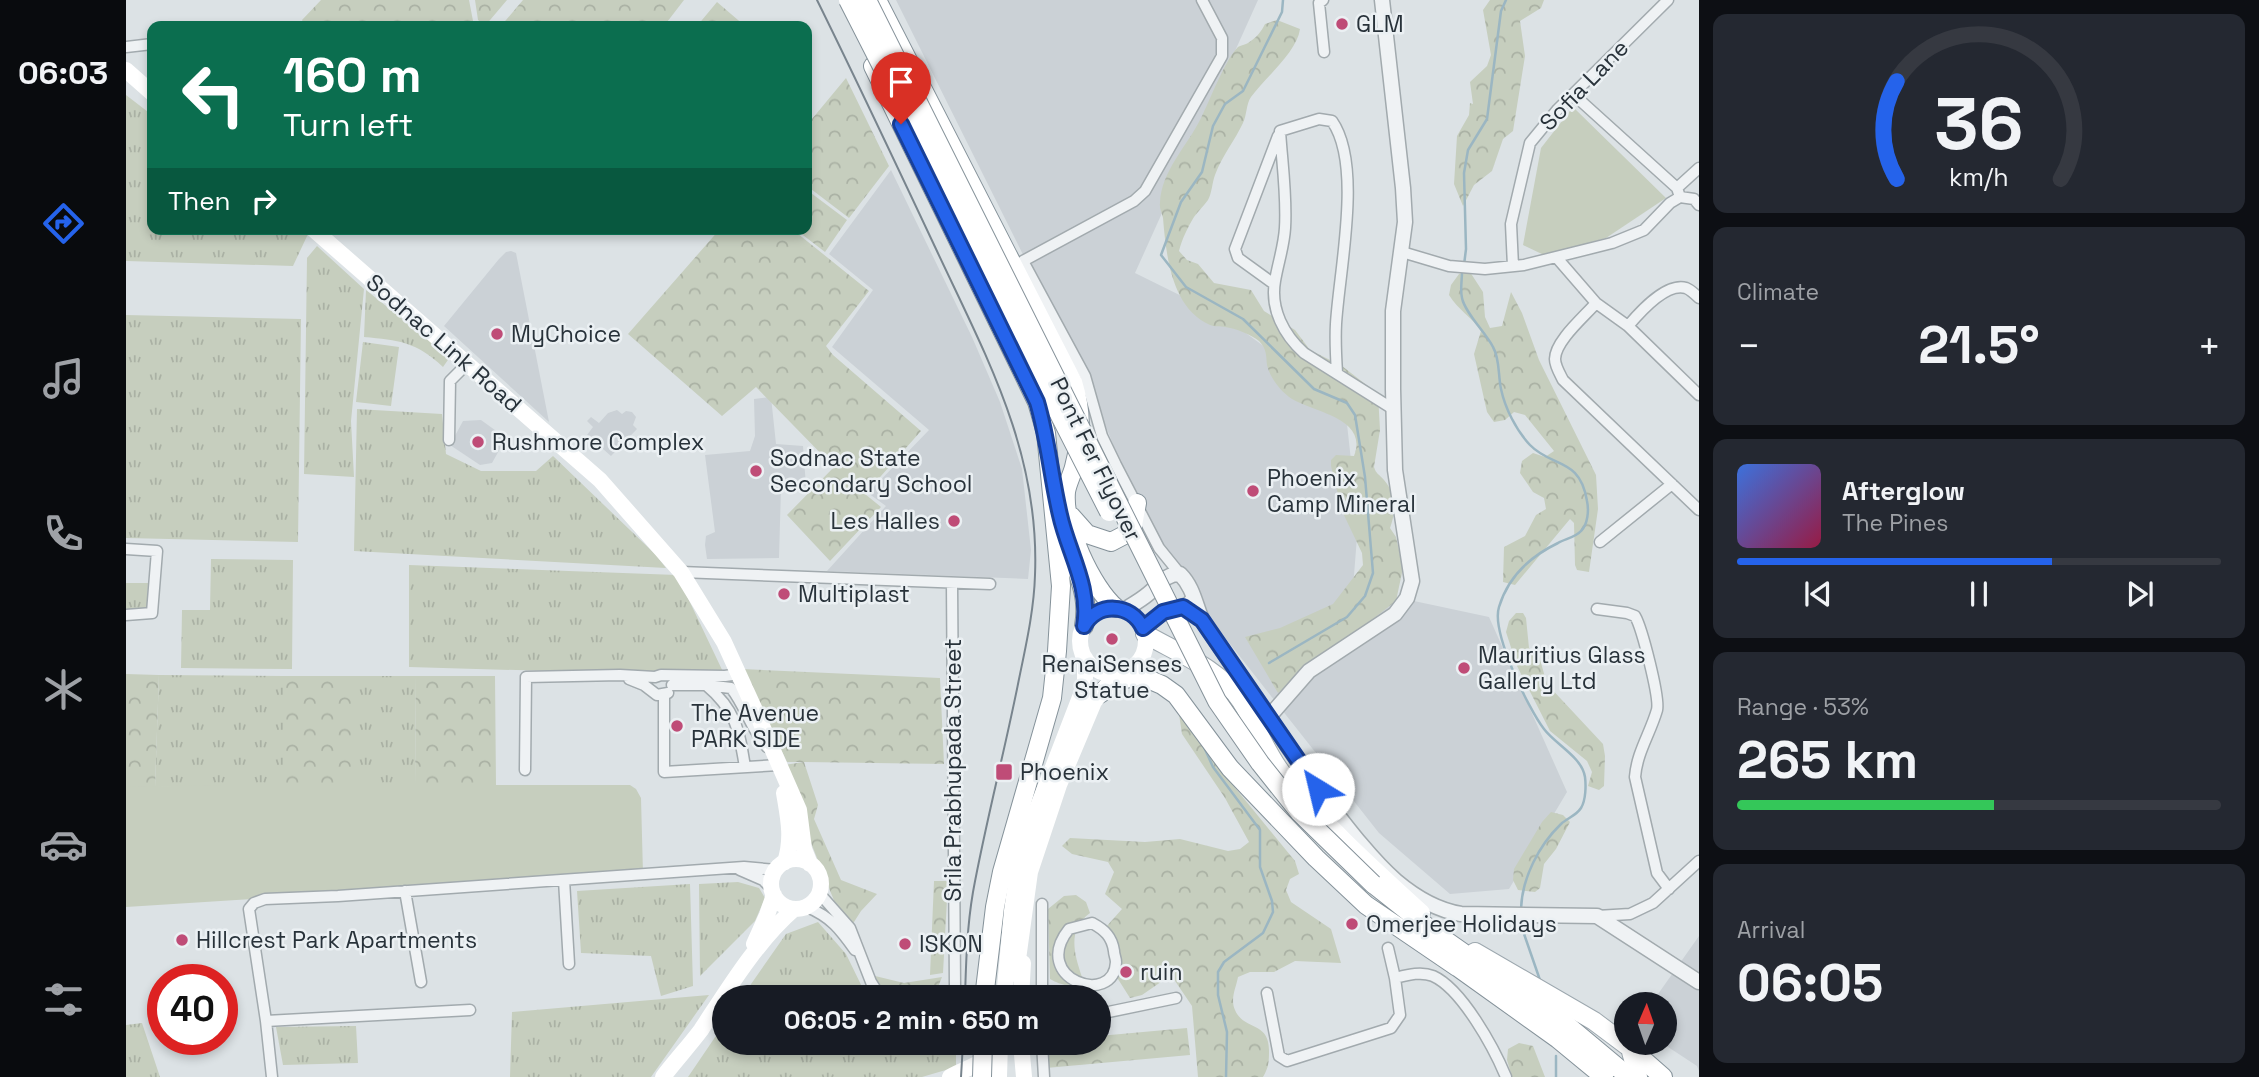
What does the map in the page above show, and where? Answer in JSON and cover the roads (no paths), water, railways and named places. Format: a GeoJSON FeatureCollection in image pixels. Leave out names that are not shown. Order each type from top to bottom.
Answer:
{"type":"FeatureCollection","features":[{"type":"Feature","properties":{"kind":"main road"},"geometry":{"type":"LineString","coordinates":[[840,0],[1037,402],[1046,433],[1061,586],[1052,698],[1002,872],[993,918],[985,985]]}},
{"type":"Feature","properties":{"kind":"main road","name":"Pont Fer Flyover"},"geometry":{"type":"LineString","coordinates":[[848,0],[1207,705],[1250,770],[1369,887]]}},
{"type":"Feature","properties":{"kind":"main road","name":"Pont Fer Flyover"},"geometry":{"type":"LineString","coordinates":[[867,0],[1217,701],[1260,763],[1299,812],[1369,887]]}},
{"type":"Feature","properties":{"kind":"main road"},"geometry":{"type":"LineString","coordinates":[[877,0],[1073,382],[1080,404],[1080,444],[1066,491],[1067,511],[1094,583],[1106,600],[1134,615],[1144,631],[1146,645],[1143,655],[1128,673],[1100,694],[1059,785],[1030,873],[1014,985]]}},
{"type":"Feature","properties":{"kind":"main road"},"geometry":{"type":"LineString","coordinates":[[126,70],[147,89]]}},
{"type":"Feature","properties":{"kind":"main road","name":"Sodnac Link Road"},"geometry":{"type":"LineString","coordinates":[[320,235],[600,480],[681,572],[724,642],[739,674],[799,810],[804,849],[810,864]]}},
{"type":"Feature","properties":{"kind":"main road"},"geometry":{"type":"LineString","coordinates":[[1005,985],[1017,877],[1030,827],[1085,684],[1085,658],[1080,642],[1087,608],[1086,595],[1065,536],[1050,471]]}},
{"type":"Feature","properties":{"kind":"main road"},"geometry":{"type":"LineString","coordinates":[[1067,511],[1087,534],[1111,542],[1132,531],[1137,503]]}},
{"type":"Feature","properties":{"kind":"main road"},"geometry":{"type":"LineString","coordinates":[[1084,626],[1094,614],[1103,610],[1120,609]]}},
{"type":"Feature","properties":{"kind":"main road"},"geometry":{"type":"LineString","coordinates":[[1144,631],[1217,675],[1230,687],[1241,701],[1282,774],[1314,811],[1432,923],[1472,951]]}},
{"type":"Feature","properties":{"kind":"main road"},"geometry":{"type":"LineString","coordinates":[[1085,658],[1096,669],[1106,673],[1128,673],[1162,685],[1176,695],[1230,768],[1316,858],[1366,905],[1558,1039],[1604,1077]]}},
{"type":"Feature","properties":{"kind":"main road","name":"Sodnac Link Road"},"geometry":{"type":"LineString","coordinates":[[778,763],[790,825],[790,847],[780,866]]}},
{"type":"Feature","properties":{"kind":"main road"},"geometry":{"type":"LineString","coordinates":[[663,1077],[698,1034],[742,969],[779,922],[812,903],[819,893],[818,874],[810,864],[798,860],[780,866],[767,915],[742,969]]}},
{"type":"Feature","properties":{"kind":"main road"},"geometry":{"type":"LineString","coordinates":[[1369,887],[1635,1075]]}},
{"type":"Feature","properties":{"kind":"main road"},"geometry":{"type":"LineString","coordinates":[[1369,887],[1427,944],[1457,967]]}},
{"type":"Feature","properties":{"kind":"main road"},"geometry":{"type":"LineString","coordinates":[[773,892],[782,905],[800,908]]}},
{"type":"Feature","properties":{"kind":"main road"},"geometry":{"type":"LineString","coordinates":[[1021,985],[1024,901]]}},
{"type":"Feature","properties":{"kind":"main road"},"geometry":{"type":"LineString","coordinates":[[1435,933],[1472,951],[1594,1021],[1614,1036]]}},
{"type":"Feature","properties":{"kind":"main road"},"geometry":{"type":"LineString","coordinates":[[1558,1039],[1581,1069],[1583,1077]]}},
{"type":"Feature","properties":{"kind":"main road"},"geometry":{"type":"LineString","coordinates":[[982,1077],[983,1055]]}},
{"type":"Feature","properties":{"kind":"main road"},"geometry":{"type":"LineString","coordinates":[[950,1077],[979,1065],[990,1055]]}},
{"type":"Feature","properties":{"kind":"main road"},"geometry":{"type":"LineString","coordinates":[[1000,1055],[1002,1075]]}},
{"type":"Feature","properties":{"kind":"main road"},"geometry":{"type":"LineString","coordinates":[[1002,1075],[1006,1055]]}},
{"type":"Feature","properties":{"kind":"main road"},"geometry":{"type":"LineString","coordinates":[[1022,1055],[1024,1077]]}},
{"type":"Feature","properties":{"kind":"main road"},"geometry":{"type":"LineString","coordinates":[[1631,1055],[1635,1075]]}},
{"type":"Feature","properties":{"kind":"main road"},"geometry":{"type":"LineString","coordinates":[[1638,1055],[1663,1077]]}},
{"type":"Feature","properties":{"kind":"main road"},"geometry":{"type":"LineString","coordinates":[[669,1077],[677,1059]]}},
{"type":"Feature","properties":{"kind":"main road"},"geometry":{"type":"LineString","coordinates":[[963,1077],[977,1074],[1002,1075]]}},
{"type":"Feature","properties":{"kind":"street"},"geometry":{"type":"LineString","coordinates":[[1188,603],[1192,588],[1159,548],[1102,436],[1085,376],[1023,261],[1134,201],[1152,182],[1222,56],[1222,38],[1202,0]]}},
{"type":"Feature","properties":{"kind":"street"},"geometry":{"type":"LineString","coordinates":[[1323,0],[1319,3],[1319,12],[1324,52]]}},
{"type":"Feature","properties":{"kind":"street"},"geometry":{"type":"LineString","coordinates":[[1268,718],[1309,671],[1395,614],[1412,581],[1395,470],[1393,409],[1394,311],[1405,222],[1382,0]]}},
{"type":"Feature","properties":{"kind":"street","name":"Sofia Lane"},"geometry":{"type":"LineString","coordinates":[[1513,266],[1511,224],[1530,143],[1541,127],[1668,0]]}},
{"type":"Feature","properties":{"kind":"street"},"geometry":{"type":"LineString","coordinates":[[126,47],[147,45]]}},
{"type":"Feature","properties":{"kind":"street"},"geometry":{"type":"LineString","coordinates":[[1573,94],[1679,192],[1699,205]]}},
{"type":"Feature","properties":{"kind":"street"},"geometry":{"type":"LineString","coordinates":[[1280,131],[1319,119],[1332,121],[1339,132],[1346,162],[1347,199],[1335,327],[1337,373]]}},
{"type":"Feature","properties":{"kind":"street"},"geometry":{"type":"LineString","coordinates":[[1280,131],[1285,230],[1274,284],[1275,307],[1284,330],[1304,353],[1393,409]]}},
{"type":"Feature","properties":{"kind":"street"},"geometry":{"type":"LineString","coordinates":[[1274,284],[1238,258],[1235,249],[1280,131]]}},
{"type":"Feature","properties":{"kind":"street"},"geometry":{"type":"LineString","coordinates":[[1402,252],[1449,267],[1485,269],[1557,258],[1612,243],[1644,230],[1699,169]]}},
{"type":"Feature","properties":{"kind":"street"},"geometry":{"type":"LineString","coordinates":[[1557,258],[1596,303],[1628,326],[1699,395]]}},
{"type":"Feature","properties":{"kind":"street"},"geometry":{"type":"LineString","coordinates":[[1628,326],[1650,300],[1679,287],[1690,290],[1699,298]]}},
{"type":"Feature","properties":{"kind":"street"},"geometry":{"type":"LineString","coordinates":[[1596,303],[1560,342],[1555,360],[1558,370],[1563,380],[1633,444],[1699,510]]}},
{"type":"Feature","properties":{"kind":"street"},"geometry":{"type":"LineString","coordinates":[[449,440],[450,381],[467,364]]}},
{"type":"Feature","properties":{"kind":"street"},"geometry":{"type":"LineString","coordinates":[[1600,542],[1672,484]]}},
{"type":"Feature","properties":{"kind":"street"},"geometry":{"type":"LineString","coordinates":[[1159,548],[1163,579]]}},
{"type":"Feature","properties":{"kind":"street"},"geometry":{"type":"LineString","coordinates":[[126,549],[157,551],[152,612],[126,615]]}},
{"type":"Feature","properties":{"kind":"street"},"geometry":{"type":"LineString","coordinates":[[681,572],[990,584]]}},
{"type":"Feature","properties":{"kind":"street"},"geometry":{"type":"LineString","coordinates":[[1120,609],[1147,595],[1171,574],[1180,574]]}},
{"type":"Feature","properties":{"kind":"street","name":"Srila Prabhupada Street"},"geometry":{"type":"LineString","coordinates":[[952,583],[955,985]]}},
{"type":"Feature","properties":{"kind":"street"},"geometry":{"type":"LineString","coordinates":[[1188,603],[1345,824],[1395,880],[1443,911],[1514,916],[1630,914],[1653,903],[1699,860]]}},
{"type":"Feature","properties":{"kind":"street"},"geometry":{"type":"LineString","coordinates":[[1144,631],[1163,612],[1188,603]]}},
{"type":"Feature","properties":{"kind":"street"},"geometry":{"type":"LineString","coordinates":[[1597,609],[1635,616],[1656,690],[1658,707],[1636,761],[1635,777],[1657,873],[1669,889]]}},
{"type":"Feature","properties":{"kind":"street"},"geometry":{"type":"LineString","coordinates":[[670,681],[739,674]]}},
{"type":"Feature","properties":{"kind":"street"},"geometry":{"type":"LineString","coordinates":[[725,687],[739,674]]}},
{"type":"Feature","properties":{"kind":"street"},"geometry":{"type":"LineString","coordinates":[[620,675],[657,695],[670,692],[670,681]]}},
{"type":"Feature","properties":{"kind":"street"},"geometry":{"type":"LineString","coordinates":[[525,769],[526,677],[661,675],[670,681],[732,688],[743,703],[758,737],[778,763]]}},
{"type":"Feature","properties":{"kind":"street"},"geometry":{"type":"LineString","coordinates":[[652,690],[651,683],[655,677]]}},
{"type":"Feature","properties":{"kind":"street"},"geometry":{"type":"LineString","coordinates":[[706,685],[724,700],[729,710],[740,734],[745,767]]}},
{"type":"Feature","properties":{"kind":"street"},"geometry":{"type":"LineString","coordinates":[[664,695],[664,772],[778,763]]}},
{"type":"Feature","properties":{"kind":"street"},"geometry":{"type":"LineString","coordinates":[[272,1077],[248,909],[254,903],[265,899],[780,866]]}},
{"type":"Feature","properties":{"kind":"street"},"geometry":{"type":"LineString","coordinates":[[734,868],[763,880],[773,892]]}},
{"type":"Feature","properties":{"kind":"street"},"geometry":{"type":"LineString","coordinates":[[564,880],[569,964]]}},
{"type":"Feature","properties":{"kind":"street"},"geometry":{"type":"LineString","coordinates":[[405,891],[421,982]]}},
{"type":"Feature","properties":{"kind":"street"},"geometry":{"type":"LineString","coordinates":[[819,893],[850,928],[874,985]]}},
{"type":"Feature","properties":{"kind":"street"},"geometry":{"type":"LineString","coordinates":[[1042,904],[1042,985]]}},
{"type":"Feature","properties":{"kind":"street"},"geometry":{"type":"LineString","coordinates":[[800,908],[824,914],[840,929],[861,958]]}},
{"type":"Feature","properties":{"kind":"street"},"geometry":{"type":"LineString","coordinates":[[1597,916],[1699,982]]}},
{"type":"Feature","properties":{"kind":"street"},"geometry":{"type":"LineString","coordinates":[[1092,923],[1113,941],[1116,962],[1108,978],[1096,985],[1085,986],[1066,974],[1059,956],[1063,936],[1069,929],[1092,923]]}},
{"type":"Feature","properties":{"kind":"street"},"geometry":{"type":"LineString","coordinates":[[1267,993],[1279,1056],[1287,1060],[1391,1028],[1400,1015],[1388,948]]}},
{"type":"Feature","properties":{"kind":"street"},"geometry":{"type":"LineString","coordinates":[[1042,960],[1059,956]]}},
{"type":"Feature","properties":{"kind":"street"},"geometry":{"type":"LineString","coordinates":[[1395,978],[1420,973],[1432,975],[1450,988],[1493,1048],[1506,1077]]}},
{"type":"Feature","properties":{"kind":"street"},"geometry":{"type":"LineString","coordinates":[[1111,1012],[1176,998]]}},
{"type":"Feature","properties":{"kind":"street"},"geometry":{"type":"LineString","coordinates":[[266,1021],[470,1010]]}},
{"type":"Feature","properties":{"kind":"street"},"geometry":{"type":"LineString","coordinates":[[1043,1055],[1044,1077]]}},
{"type":"Feature","properties":{"kind":"waterway"},"geometry":{"type":"LineString","coordinates":[[1269,663],[1347,617],[1365,596],[1373,573],[1365,477],[1355,415],[1347,403],[1314,389],[1243,319],[1186,287],[1161,255],[1181,202],[1202,172],[1213,126],[1225,104],[1243,91],[1282,12],[1283,0]]}},
{"type":"Feature","properties":{"kind":"waterway"},"geometry":{"type":"LineString","coordinates":[[1464,265],[1464,173],[1468,150],[1487,119],[1501,11],[1506,0]]}},
{"type":"Feature","properties":{"kind":"waterway"},"geometry":{"type":"LineString","coordinates":[[1462,272],[1461,292],[1464,304],[1495,352],[1505,404],[1520,433],[1538,452],[1572,470],[1583,487],[1588,505],[1587,521],[1581,531],[1530,561],[1508,586],[1499,607],[1500,634],[1512,670],[1529,705],[1549,735],[1579,763],[1585,780],[1585,797],[1581,808],[1553,832],[1533,863],[1521,909]]}},
{"type":"Feature","properties":{"kind":"waterway"},"geometry":{"type":"LineString","coordinates":[[1204,747],[1213,767],[1260,830],[1260,867],[1273,912],[1263,933],[1224,962],[1218,972],[1218,995],[1227,1032],[1226,1077]]}},
{"type":"Feature","properties":{"kind":"waterway"},"geometry":{"type":"LineString","coordinates":[[1522,919],[1523,931],[1541,983]]}},
{"type":"Feature","properties":{"kind":"waterway"},"geometry":{"type":"LineString","coordinates":[[1556,1056],[1556,1077]]}},
{"type":"Feature","properties":{"kind":"tram line"},"geometry":{"type":"LineString","coordinates":[[817,0],[991,367],[1019,446],[1029,487],[1034,530],[1033,601],[1014,706],[973,892],[966,985]]}},
{"type":"Feature","properties":{"kind":"tram line"},"geometry":{"type":"LineString","coordinates":[[961,1077],[962,1055]]}},
{"type":"Feature","properties":{"kind":"place","name":"GLM"},"geometry":{"type":"Point","coordinates":[1342,24]}},
{"type":"Feature","properties":{"kind":"place","name":"MyChoice"},"geometry":{"type":"Point","coordinates":[497,334]}},
{"type":"Feature","properties":{"kind":"place","name":"Rushmore Complex"},"geometry":{"type":"Point","coordinates":[478,442]}},
{"type":"Feature","properties":{"kind":"place","name":"Sodnac State Secondary School"},"geometry":{"type":"Point","coordinates":[756,471]}},
{"type":"Feature","properties":{"kind":"place","name":"Phoenix Camp Mineral"},"geometry":{"type":"Point","coordinates":[1253,491]}},
{"type":"Feature","properties":{"kind":"place","name":"Les Halles"},"geometry":{"type":"Point","coordinates":[954,521]}},
{"type":"Feature","properties":{"kind":"place","name":"Multiplast"},"geometry":{"type":"Point","coordinates":[784,594]}},
{"type":"Feature","properties":{"kind":"place","name":"RenaiSenses Statue"},"geometry":{"type":"Point","coordinates":[1112,639]}},
{"type":"Feature","properties":{"kind":"place","name":"Mauritius Glass Gallery Ltd"},"geometry":{"type":"Point","coordinates":[1464,668]}},
{"type":"Feature","properties":{"kind":"place","name":"The Avenue PARK SIDE"},"geometry":{"type":"Point","coordinates":[677,726]}},
{"type":"Feature","properties":{"kind":"place","name":"Phoenix"},"geometry":{"type":"Point","coordinates":[1004,772]}},
{"type":"Feature","properties":{"kind":"place","name":"Omerjee Holidays"},"geometry":{"type":"Point","coordinates":[1352,924]}},
{"type":"Feature","properties":{"kind":"place","name":"Hillcrest Park Apartments"},"geometry":{"type":"Point","coordinates":[182,940]}},
{"type":"Feature","properties":{"kind":"place","name":"ISKON"},"geometry":{"type":"Point","coordinates":[905,944]}},
{"type":"Feature","properties":{"kind":"place","name":"ruin"},"geometry":{"type":"Point","coordinates":[1126,972]}}]}
